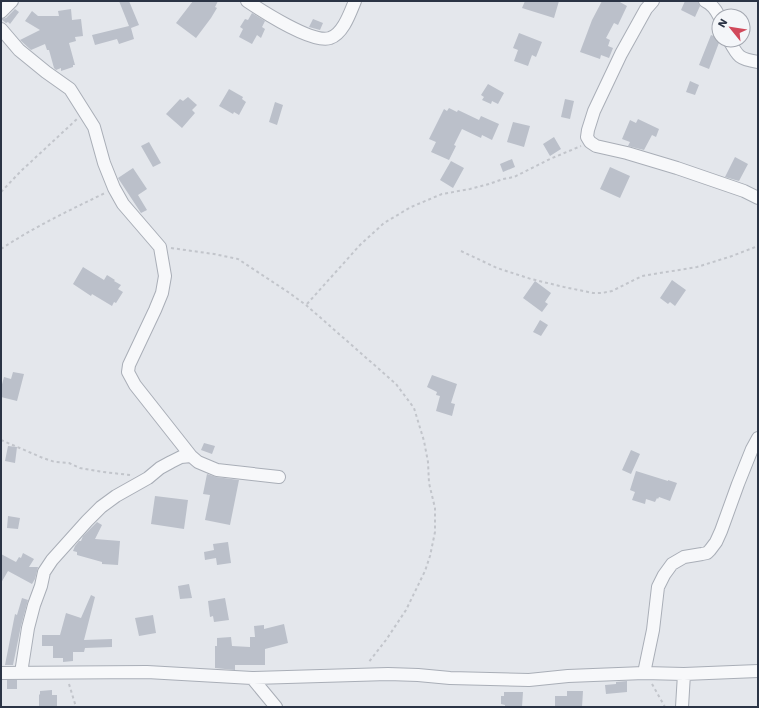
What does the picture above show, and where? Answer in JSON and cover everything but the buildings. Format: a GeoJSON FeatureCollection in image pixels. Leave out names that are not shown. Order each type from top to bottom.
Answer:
{"type":"FeatureCollection","features":[{"type":"Feature","properties":{"kind":"street"},"geometry":{"type":"LineString","coordinates":[[1,12],[12,1]]}},
{"type":"Feature","properties":{"kind":"street"},"geometry":{"type":"LineString","coordinates":[[247,1],[288,26],[322,39],[330,38],[340,31],[355,1]]}},
{"type":"Feature","properties":{"kind":"street"},"geometry":{"type":"LineString","coordinates":[[653,1],[646,9],[621,54],[594,111],[587,137],[590,142],[596,146],[627,153],[678,168],[744,191],[758,198]]}},
{"type":"Feature","properties":{"kind":"street"},"geometry":{"type":"LineString","coordinates":[[705,1],[715,8]]}},
{"type":"Feature","properties":{"kind":"street"},"geometry":{"type":"LineString","coordinates":[[1,29],[19,50],[70,89],[94,127],[104,163],[114,188],[123,204],[160,246],[165,276],[162,293],[128,365],[128,372],[135,385],[191,456],[198,462],[217,470],[279,477]]}},
{"type":"Feature","properties":{"kind":"street"},"geometry":{"type":"LineString","coordinates":[[734,48],[739,56],[745,60],[758,62]]}},
{"type":"Feature","properties":{"kind":"street"},"geometry":{"type":"LineString","coordinates":[[644,673],[658,587],[672,564],[684,557],[707,553],[713,546],[721,531],[752,448],[758,438]]}},
{"type":"Feature","properties":{"kind":"street"},"geometry":{"type":"LineString","coordinates":[[21,673],[28,628],[34,605],[44,572],[52,560],[87,520],[106,503],[148,478],[160,468],[181,457],[191,456]]}},
{"type":"Feature","properties":{"kind":"street"},"geometry":{"type":"LineString","coordinates":[[1,673],[148,672],[252,678],[388,674],[450,678],[529,680],[568,676],[644,673],[684,674],[758,671]]}},
{"type":"Feature","properties":{"kind":"street"},"geometry":{"type":"LineString","coordinates":[[682,707],[684,674]]}},
{"type":"Feature","properties":{"kind":"street"},"geometry":{"type":"LineString","coordinates":[[252,678],[276,707]]}},
{"type":"Feature","properties":{"kind":"path"},"geometry":{"type":"LineString","coordinates":[[1,192],[21,171],[84,113]]}},
{"type":"Feature","properties":{"kind":"path"},"geometry":{"type":"LineString","coordinates":[[306,305],[360,245],[384,223],[411,207],[442,194],[470,189],[514,177],[550,159],[575,150],[590,142]]}},
{"type":"Feature","properties":{"kind":"path"},"geometry":{"type":"LineString","coordinates":[[1,249],[66,212],[114,188]]}},
{"type":"Feature","properties":{"kind":"path"},"geometry":{"type":"LineString","coordinates":[[160,246],[238,259],[306,305],[396,384],[414,408],[424,441],[428,462],[429,483],[435,508],[435,532],[430,556],[425,571],[406,610],[386,640],[358,675]]}},
{"type":"Feature","properties":{"kind":"path"},"geometry":{"type":"LineString","coordinates":[[461,251],[497,268],[531,279],[592,293],[602,293],[612,291],[642,276],[697,267],[758,246]]}},
{"type":"Feature","properties":{"kind":"path"},"geometry":{"type":"LineString","coordinates":[[1,440],[55,462],[103,472],[130,475]]}},
{"type":"Feature","properties":{"kind":"path"},"geometry":{"type":"LineString","coordinates":[[66,673],[76,707]]}},
{"type":"Feature","properties":{"kind":"path"},"geometry":{"type":"LineString","coordinates":[[644,673],[654,686],[665,707]]}}]}
